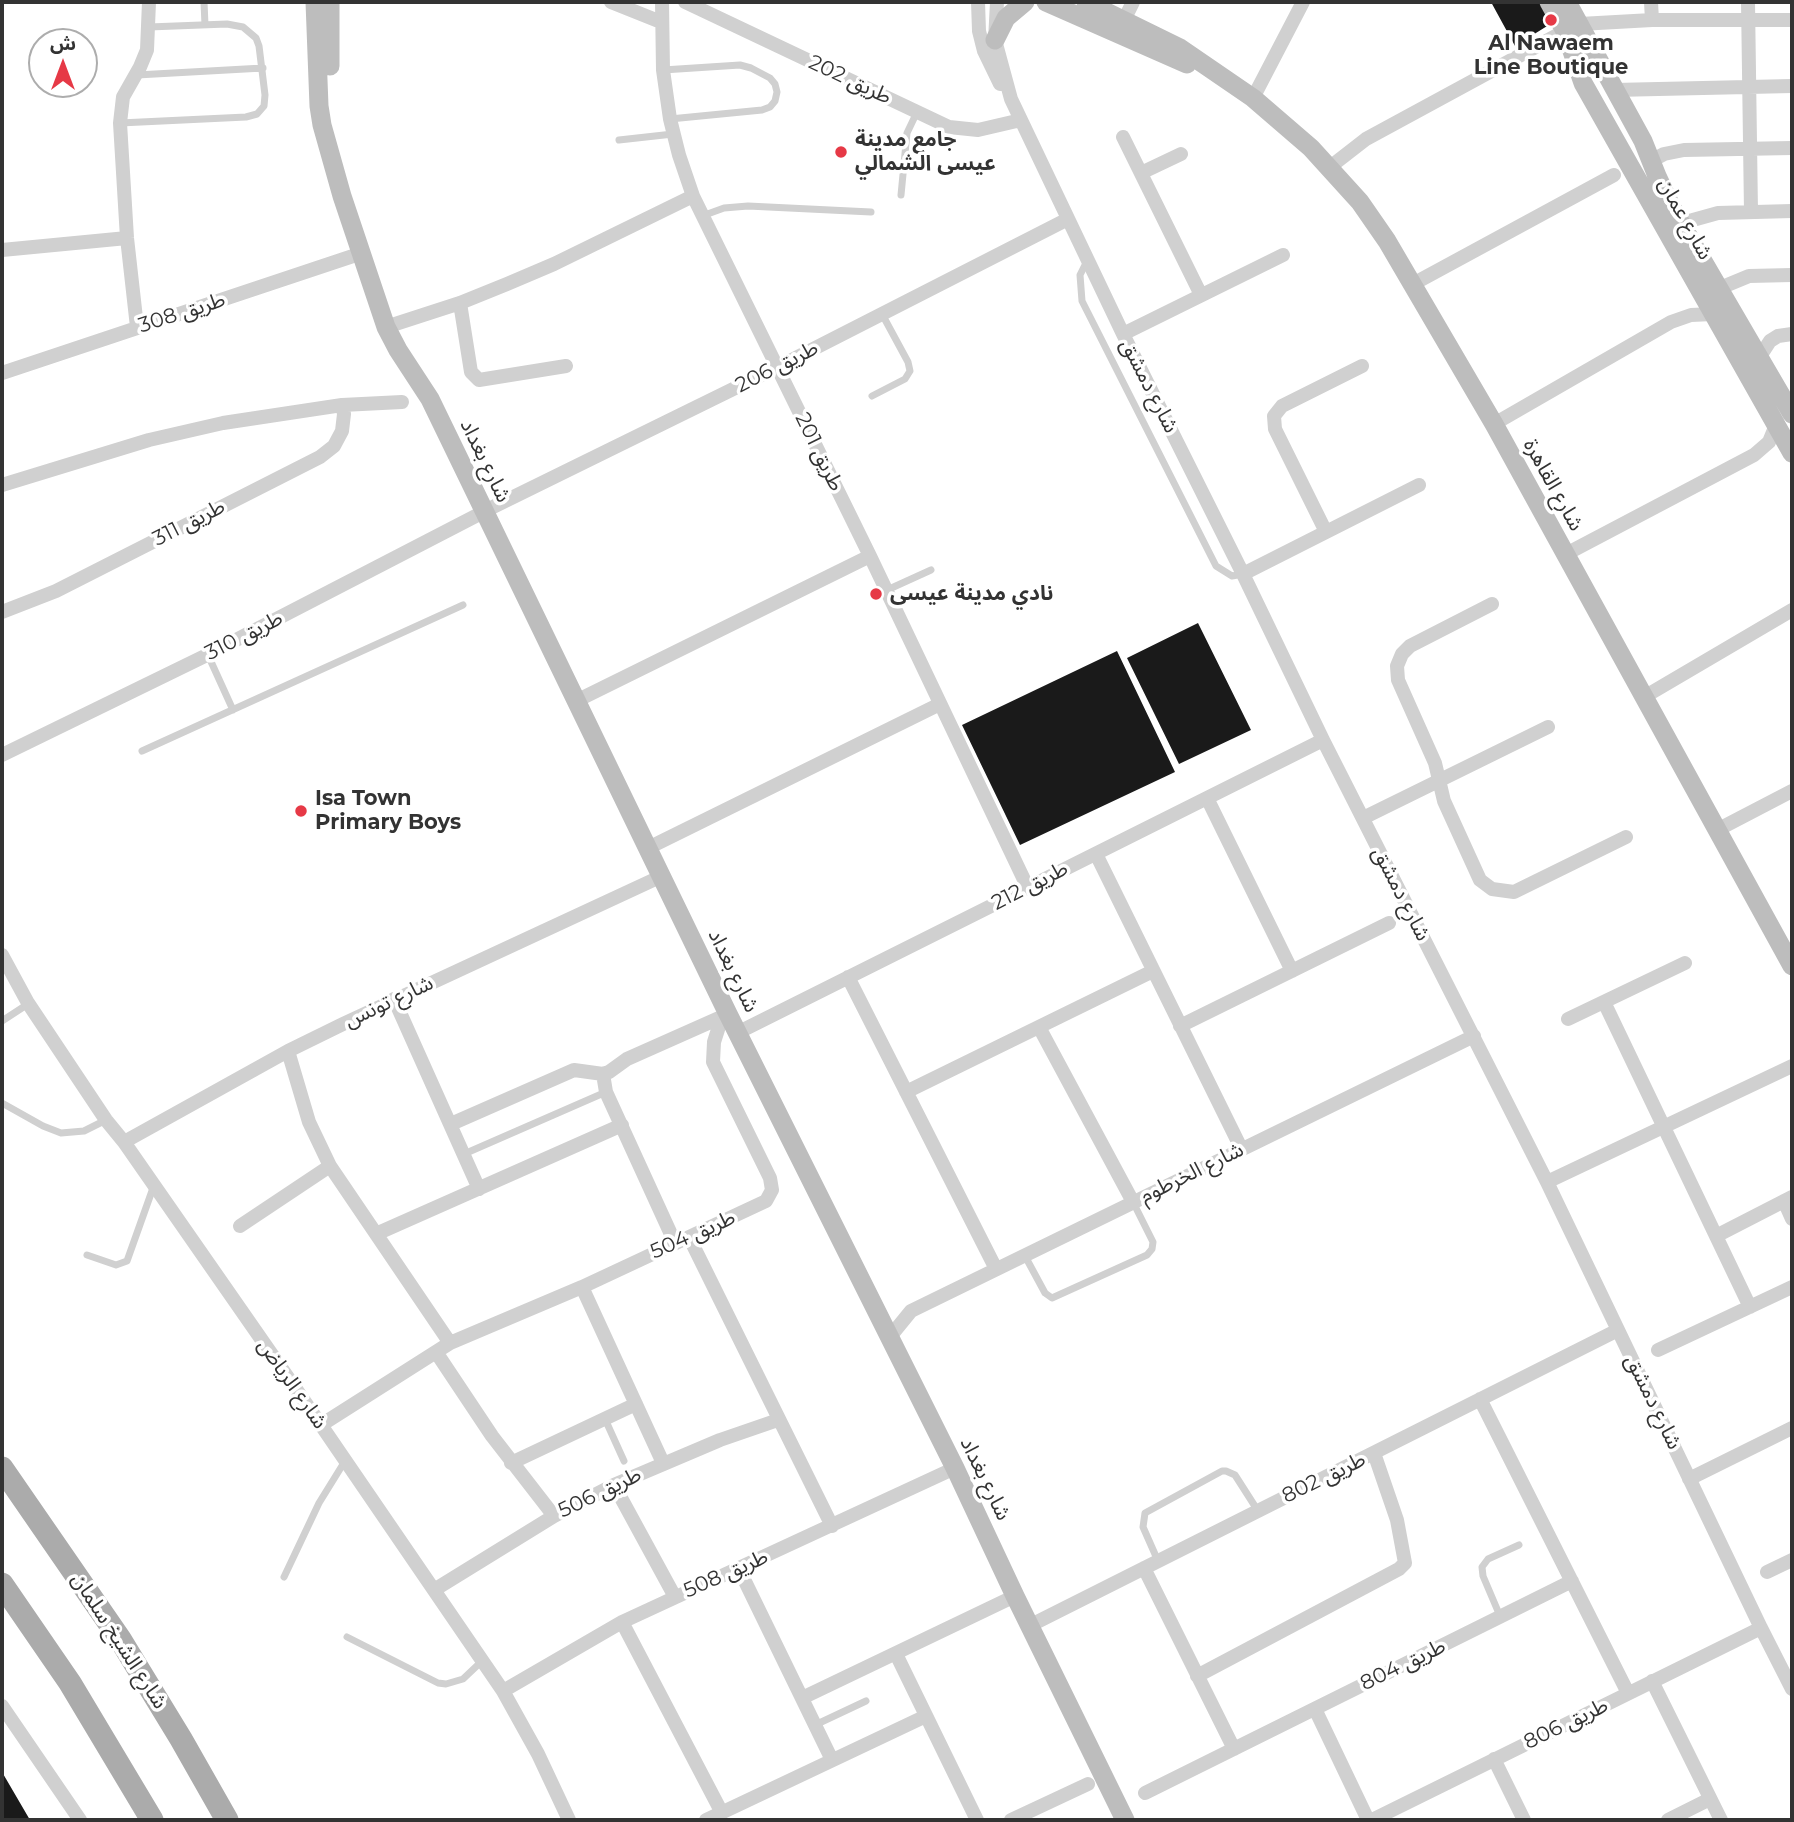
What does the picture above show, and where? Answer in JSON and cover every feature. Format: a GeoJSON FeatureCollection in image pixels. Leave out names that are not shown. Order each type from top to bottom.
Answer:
{"type":"FeatureCollection","features":[{"type":"Feature","properties":{"kind":"main road","name":"شارع الشيخ سلمان"},"geometry":{"type":"LineString","coordinates":[[2,1468],[120,1639],[227,1820]]}},
{"type":"Feature","properties":{"kind":"main road"},"geometry":{"type":"LineString","coordinates":[[2,1584],[69,1683],[152,1820]]}},
{"type":"Feature","properties":{"kind":"street"},"geometry":{"type":"LineString","coordinates":[[137,327],[127,238],[120,123],[123,97],[147,50],[149,2]]}},
{"type":"Feature","properties":{"kind":"street","name":"شارع بغداد"},"geometry":{"type":"LineString","coordinates":[[314,2],[319,106],[337,180],[386,327],[430,399],[662,876],[725,1015],[737,1033],[955,1468],[1125,1820]]}},
{"type":"Feature","properties":{"kind":"street","name":"شارع بغداد"},"geometry":{"type":"LineString","coordinates":[[325,133],[330,105],[330,2]]}},
{"type":"Feature","properties":{"kind":"street"},"geometry":{"type":"LineString","coordinates":[[611,2],[661,22]]}},
{"type":"Feature","properties":{"kind":"street","name":"طريق 201"},"geometry":{"type":"LineString","coordinates":[[662,2],[663,70],[670,119],[693,196],[870,556],[1028,888]]}},
{"type":"Feature","properties":{"kind":"street","name":"طريق 202"},"geometry":{"type":"LineString","coordinates":[[685,2],[949,127],[968,130],[1021,120]]}},
{"type":"Feature","properties":{"kind":"street","name":"شارع دمشق"},"geometry":{"type":"LineString","coordinates":[[978,2],[979,31],[991,68],[1011,99],[1123,334],[1244,574],[1323,740],[1474,1035],[1792,1689]]}},
{"type":"Feature","properties":{"kind":"street","name":"شارع دمشق"},"geometry":{"type":"LineString","coordinates":[[997,2],[995,40],[1011,99]]}},
{"type":"Feature","properties":{"kind":"street"},"geometry":{"type":"LineString","coordinates":[[995,40],[1006,18],[1025,2]]}},
{"type":"Feature","properties":{"kind":"street","name":"شارع القاهرة"},"geometry":{"type":"LineString","coordinates":[[1046,2],[1178,61],[1215,73]]}},
{"type":"Feature","properties":{"kind":"street","name":"شارع القاهرة"},"geometry":{"type":"LineString","coordinates":[[1086,2],[1180,48],[1253,98],[1330,167],[1367,212],[1413,284],[1438,332],[1494,424],[1791,962]]}},
{"type":"Feature","properties":{"kind":"street"},"geometry":{"type":"LineString","coordinates":[[1124,20],[1133,2]]}},
{"type":"Feature","properties":{"kind":"street"},"geometry":{"type":"LineString","coordinates":[[1253,98],[1303,2]]}},
{"type":"Feature","properties":{"kind":"street","name":"شارع عمان"},"geometry":{"type":"LineString","coordinates":[[1549,2],[1572,27]]}},
{"type":"Feature","properties":{"kind":"street","name":"شارع عمان"},"geometry":{"type":"LineString","coordinates":[[1567,2],[1572,27],[1581,46],[1614,90],[1643,141],[1660,185],[1759,358],[1784,419],[1792,453]]}},
{"type":"Feature","properties":{"kind":"street"},"geometry":{"type":"LineString","coordinates":[[1651,2],[1652,20]]}},
{"type":"Feature","properties":{"kind":"street"},"geometry":{"type":"LineString","coordinates":[[1748,2],[1751,212]]}},
{"type":"Feature","properties":{"kind":"street"},"geometry":{"type":"LineString","coordinates":[[1330,167],[1366,139],[1572,27],[1652,20],[1792,20]]}},
{"type":"Feature","properties":{"kind":"street","name":"شارع عمان"},"geometry":{"type":"LineString","coordinates":[[1581,46],[1583,83],[1713,314],[1784,419]]}},
{"type":"Feature","properties":{"kind":"street"},"geometry":{"type":"LineString","coordinates":[[1614,90],[1792,86]]}},
{"type":"Feature","properties":{"kind":"street"},"geometry":{"type":"LineString","coordinates":[[1123,137],[1201,295]]}},
{"type":"Feature","properties":{"kind":"street"},"geometry":{"type":"LineString","coordinates":[[1651,161],[1664,154],[1684,150],[1792,148]]}},
{"type":"Feature","properties":{"kind":"street"},"geometry":{"type":"LineString","coordinates":[[1141,173],[1181,154]]}},
{"type":"Feature","properties":{"kind":"street"},"geometry":{"type":"LineString","coordinates":[[1413,284],[1614,175]]}},
{"type":"Feature","properties":{"kind":"street"},"geometry":{"type":"LineString","coordinates":[[386,327],[460,303],[554,264],[693,196]]}},
{"type":"Feature","properties":{"kind":"street"},"geometry":{"type":"LineString","coordinates":[[1682,223],[1718,213],[1792,211]]}},
{"type":"Feature","properties":{"kind":"street","name":"طريق 206"},"geometry":{"type":"LineString","coordinates":[[485,512],[1068,219]]}},
{"type":"Feature","properties":{"kind":"street"},"geometry":{"type":"LineString","coordinates":[[2,250],[127,238]]}},
{"type":"Feature","properties":{"kind":"street","name":"طريق 308"},"geometry":{"type":"LineString","coordinates":[[2,373],[362,253]]}},
{"type":"Feature","properties":{"kind":"street"},"geometry":{"type":"LineString","coordinates":[[1123,334],[1283,255]]}},
{"type":"Feature","properties":{"kind":"street"},"geometry":{"type":"LineString","coordinates":[[1720,288],[1749,276],[1792,275]]}},
{"type":"Feature","properties":{"kind":"street"},"geometry":{"type":"LineString","coordinates":[[460,303],[471,372],[478,380],[566,366]]}},
{"type":"Feature","properties":{"kind":"street"},"geometry":{"type":"LineString","coordinates":[[1494,424],[1671,322],[1691,315],[1713,314]]}},
{"type":"Feature","properties":{"kind":"street"},"geometry":{"type":"LineString","coordinates":[[1759,358],[1769,341],[1778,336],[1792,334]]}},
{"type":"Feature","properties":{"kind":"street"},"geometry":{"type":"LineString","coordinates":[[1326,532],[1275,429],[1274,416],[1282,406],[1362,366]]}},
{"type":"Feature","properties":{"kind":"street"},"geometry":{"type":"LineString","coordinates":[[2,485],[184,431],[272,414],[342,405],[402,402]]}},
{"type":"Feature","properties":{"kind":"street","name":"طريق 311"},"geometry":{"type":"LineString","coordinates":[[2,612],[56,591],[320,457],[334,446],[342,431],[342,405]]}},
{"type":"Feature","properties":{"kind":"street"},"geometry":{"type":"LineString","coordinates":[[1566,554],[1754,455],[1769,442],[1784,419]]}},
{"type":"Feature","properties":{"kind":"street"},"geometry":{"type":"LineString","coordinates":[[1244,574],[1419,485]]}},
{"type":"Feature","properties":{"kind":"street","name":"طريق 310"},"geometry":{"type":"LineString","coordinates":[[2,754],[207,655],[485,512]]}},
{"type":"Feature","properties":{"kind":"street"},"geometry":{"type":"LineString","coordinates":[[576,701],[870,556]]}},
{"type":"Feature","properties":{"kind":"street"},"geometry":{"type":"LineString","coordinates":[[1492,604],[1410,646],[1399,659],[1397,666],[1398,680],[1435,763],[1444,801],[1480,880],[1499,891],[1514,892],[1626,837]]}},
{"type":"Feature","properties":{"kind":"street"},"geometry":{"type":"LineString","coordinates":[[1644,697],[1792,610]]}},
{"type":"Feature","properties":{"kind":"street"},"geometry":{"type":"LineString","coordinates":[[648,848],[940,704]]}},
{"type":"Feature","properties":{"kind":"street"},"geometry":{"type":"LineString","coordinates":[[1363,818],[1548,727]]}},
{"type":"Feature","properties":{"kind":"street","name":"طريق 212"},"geometry":{"type":"LineString","coordinates":[[737,1033],[1323,740]]}},
{"type":"Feature","properties":{"kind":"street"},"geometry":{"type":"LineString","coordinates":[[1717,830],[1792,791]]}},
{"type":"Feature","properties":{"kind":"street"},"geometry":{"type":"LineString","coordinates":[[1207,798],[1292,971]]}},
{"type":"Feature","properties":{"kind":"street"},"geometry":{"type":"LineString","coordinates":[[1096,854],[1241,1149]]}},
{"type":"Feature","properties":{"kind":"street","name":"شارع تونس"},"geometry":{"type":"LineString","coordinates":[[124,1142],[288,1051],[394,999],[662,876]]}},
{"type":"Feature","properties":{"kind":"street"},"geometry":{"type":"LineString","coordinates":[[1180,1026],[1389,923]]}},
{"type":"Feature","properties":{"kind":"street","name":"شارع الرياض"},"geometry":{"type":"LineString","coordinates":[[2,955],[29,1003],[106,1120],[321,1425],[503,1691],[538,1754],[569,1820]]}},
{"type":"Feature","properties":{"kind":"street"},"geometry":{"type":"LineString","coordinates":[[1568,1019],[1685,963]]}},
{"type":"Feature","properties":{"kind":"street"},"geometry":{"type":"LineString","coordinates":[[906,1092],[1153,971]]}},
{"type":"Feature","properties":{"kind":"street"},"geometry":{"type":"LineString","coordinates":[[848,977],[996,1269]]}},
{"type":"Feature","properties":{"kind":"street"},"geometry":{"type":"LineString","coordinates":[[394,999],[478,1189]]}},
{"type":"Feature","properties":{"kind":"street"},"geometry":{"type":"LineString","coordinates":[[1604,1002],[1750,1307]]}},
{"type":"Feature","properties":{"kind":"street"},"geometry":{"type":"LineString","coordinates":[[451,1124],[574,1070],[603,1074],[628,1059],[725,1015]]}},
{"type":"Feature","properties":{"kind":"street","name":"طريق 504"},"geometry":{"type":"LineString","coordinates":[[436,1352],[450,1343],[582,1287],[760,1205],[770,1196],[770,1178],[713,1062],[714,1042],[725,1015]]}},
{"type":"Feature","properties":{"kind":"street"},"geometry":{"type":"LineString","coordinates":[[1040,1027],[1133,1202]]}},
{"type":"Feature","properties":{"kind":"street","name":"شارع الخرطوم"},"geometry":{"type":"LineString","coordinates":[[874,1309],[886,1312],[911,1311],[1474,1035]]}},
{"type":"Feature","properties":{"kind":"street"},"geometry":{"type":"LineString","coordinates":[[288,1051],[309,1122],[330,1166],[450,1343]]}},
{"type":"Feature","properties":{"kind":"street"},"geometry":{"type":"LineString","coordinates":[[1546,1182],[1792,1066]]}},
{"type":"Feature","properties":{"kind":"street"},"geometry":{"type":"LineString","coordinates":[[603,1074],[606,1091],[675,1243]]}},
{"type":"Feature","properties":{"kind":"street"},"geometry":{"type":"LineString","coordinates":[[376,1234],[622,1125]]}},
{"type":"Feature","properties":{"kind":"street"},"geometry":{"type":"LineString","coordinates":[[240,1226],[330,1166]]}},
{"type":"Feature","properties":{"kind":"street"},"geometry":{"type":"LineString","coordinates":[[1716,1236],[1788,1199],[1792,1219]]}},
{"type":"Feature","properties":{"kind":"street"},"geometry":{"type":"LineString","coordinates":[[689,1237],[832,1526]]}},
{"type":"Feature","properties":{"kind":"street"},"geometry":{"type":"LineString","coordinates":[[582,1287],[663,1463]]}},
{"type":"Feature","properties":{"kind":"street"},"geometry":{"type":"LineString","coordinates":[[1658,1350],[1792,1287]]}},
{"type":"Feature","properties":{"kind":"street","name":"شارع الخرطوم"},"geometry":{"type":"LineString","coordinates":[[889,1338],[911,1311]]}},
{"type":"Feature","properties":{"kind":"street","name":"طريق 802"},"geometry":{"type":"LineString","coordinates":[[1029,1626],[1618,1330]]}},
{"type":"Feature","properties":{"kind":"street"},"geometry":{"type":"LineString","coordinates":[[321,1425],[436,1352],[511,1463],[554,1516]]}},
{"type":"Feature","properties":{"kind":"street"},"geometry":{"type":"LineString","coordinates":[[1480,1399],[1628,1693]]}},
{"type":"Feature","properties":{"kind":"street"},"geometry":{"type":"LineString","coordinates":[[511,1463],[636,1404]]}},
{"type":"Feature","properties":{"kind":"street","name":"طريق 506"},"geometry":{"type":"LineString","coordinates":[[434,1590],[554,1516],[614,1485],[663,1463],[778,1420]]}},
{"type":"Feature","properties":{"kind":"street"},"geometry":{"type":"LineString","coordinates":[[1689,1479],[1792,1428]]}},
{"type":"Feature","properties":{"kind":"street"},"geometry":{"type":"LineString","coordinates":[[1197,1676],[1399,1569],[1405,1563],[1397,1520],[1374,1453]]}},
{"type":"Feature","properties":{"kind":"street","name":"طريق 508"},"geometry":{"type":"LineString","coordinates":[[503,1691],[622,1622],[955,1468]]}},
{"type":"Feature","properties":{"kind":"street"},"geometry":{"type":"LineString","coordinates":[[614,1485],[675,1597]]}},
{"type":"Feature","properties":{"kind":"street"},"geometry":{"type":"LineString","coordinates":[[1767,1572],[1792,1560]]}},
{"type":"Feature","properties":{"kind":"street"},"geometry":{"type":"LineString","coordinates":[[1144,1568],[1234,1749]]}},
{"type":"Feature","properties":{"kind":"street"},"geometry":{"type":"LineString","coordinates":[[739,1569],[832,1760]]}},
{"type":"Feature","properties":{"kind":"street","name":"طريق 804"},"geometry":{"type":"LineString","coordinates":[[1145,1793],[1572,1581]]}},
{"type":"Feature","properties":{"kind":"street"},"geometry":{"type":"LineString","coordinates":[[802,1699],[1015,1596]]}},
{"type":"Feature","properties":{"kind":"street"},"geometry":{"type":"LineString","coordinates":[[622,1622],[722,1813]]}},
{"type":"Feature","properties":{"kind":"street","name":"طريق 806"},"geometry":{"type":"LineString","coordinates":[[1370,1820],[1761,1628]]}},
{"type":"Feature","properties":{"kind":"street"},"geometry":{"type":"LineString","coordinates":[[896,1654],[977,1820]]}},
{"type":"Feature","properties":{"kind":"street"},"geometry":{"type":"LineString","coordinates":[[1653,1681],[1721,1820]]}},
{"type":"Feature","properties":{"kind":"street"},"geometry":{"type":"LineString","coordinates":[[2,1706],[80,1820]]}},
{"type":"Feature","properties":{"kind":"street"},"geometry":{"type":"LineString","coordinates":[[1315,1709],[1370,1820]]}},
{"type":"Feature","properties":{"kind":"street"},"geometry":{"type":"LineString","coordinates":[[706,1820],[926,1716]]}},
{"type":"Feature","properties":{"kind":"street"},"geometry":{"type":"LineString","coordinates":[[1494,1759],[1524,1820]]}},
{"type":"Feature","properties":{"kind":"street"},"geometry":{"type":"LineString","coordinates":[[1011,1820],[1088,1784]]}},
{"type":"Feature","properties":{"kind":"street"},"geometry":{"type":"LineString","coordinates":[[1668,1820],[1710,1799]]}},
{"type":"Feature","properties":{"kind":"lane"},"geometry":{"type":"LineString","coordinates":[[204,2],[205,25]]}},
{"type":"Feature","properties":{"kind":"lane"},"geometry":{"type":"LineString","coordinates":[[120,123],[251,116],[261,110],[265,100],[259,46],[250,32],[235,25],[149,27]]}},
{"type":"Feature","properties":{"kind":"lane"},"geometry":{"type":"LineString","coordinates":[[663,70],[740,65],[770,78],[777,92],[770,107],[762,110],[670,119]]}},
{"type":"Feature","properties":{"kind":"lane"},"geometry":{"type":"LineString","coordinates":[[135,75],[262,68]]}},
{"type":"Feature","properties":{"kind":"lane"},"geometry":{"type":"LineString","coordinates":[[901,195],[906,140],[909,126],[917,112]]}},
{"type":"Feature","properties":{"kind":"lane"},"geometry":{"type":"LineString","coordinates":[[619,140],[673,134]]}},
{"type":"Feature","properties":{"kind":"lane"},"geometry":{"type":"LineString","coordinates":[[702,217],[724,208],[748,206],[871,212]]}},
{"type":"Feature","properties":{"kind":"lane"},"geometry":{"type":"LineString","coordinates":[[1087,260],[1080,275],[1082,301],[1216,566],[1226,574],[1244,574]]}},
{"type":"Feature","properties":{"kind":"lane"},"geometry":{"type":"LineString","coordinates":[[872,396],[905,379],[910,371],[908,362],[882,314]]}},
{"type":"Feature","properties":{"kind":"lane"},"geometry":{"type":"LineString","coordinates":[[886,590],[931,570]]}},
{"type":"Feature","properties":{"kind":"lane"},"geometry":{"type":"LineString","coordinates":[[142,751],[463,605]]}},
{"type":"Feature","properties":{"kind":"lane"},"geometry":{"type":"LineString","coordinates":[[207,655],[233,710]]}},
{"type":"Feature","properties":{"kind":"lane"},"geometry":{"type":"LineString","coordinates":[[2,1021],[29,1003]]}},
{"type":"Feature","properties":{"kind":"lane"},"geometry":{"type":"LineString","coordinates":[[464,1154],[606,1091]]}},
{"type":"Feature","properties":{"kind":"lane"},"geometry":{"type":"LineString","coordinates":[[2,1103],[61,1133],[84,1131],[106,1120]]}},
{"type":"Feature","properties":{"kind":"lane"},"geometry":{"type":"LineString","coordinates":[[87,1255],[116,1265],[127,1261],[153,1188]]}},
{"type":"Feature","properties":{"kind":"lane"},"geometry":{"type":"LineString","coordinates":[[1025,1255],[1045,1293],[1052,1298],[1147,1255],[1152,1250],[1153,1242],[1133,1202]]}},
{"type":"Feature","properties":{"kind":"lane"},"geometry":{"type":"LineString","coordinates":[[605,1419],[624,1461]]}},
{"type":"Feature","properties":{"kind":"lane"},"geometry":{"type":"LineString","coordinates":[[284,1577],[318,1503],[345,1461]]}},
{"type":"Feature","properties":{"kind":"lane"},"geometry":{"type":"LineString","coordinates":[[1158,1561],[1143,1527],[1145,1513],[1222,1471],[1235,1475],[1258,1511]]}},
{"type":"Feature","properties":{"kind":"lane"},"geometry":{"type":"LineString","coordinates":[[1501,1617],[1483,1576],[1482,1567],[1488,1559],[1519,1545]]}},
{"type":"Feature","properties":{"kind":"lane"},"geometry":{"type":"LineString","coordinates":[[347,1637],[438,1683],[446,1684],[463,1679],[481,1661]]}},
{"type":"Feature","properties":{"kind":"lane"},"geometry":{"type":"LineString","coordinates":[[815,1725],[866,1701]]}},
{"type":"Feature","properties":{"kind":"building"},"geometry":{"type":"Polygon","coordinates":[[[1491,2],[1541,2],[1552,23],[1515,46],[1491,2]]]}},
{"type":"Feature","properties":{"kind":"building"},"geometry":{"type":"Polygon","coordinates":[[[1198,623],[1251,730],[1179,764],[1127,658],[1198,623]]]}},
{"type":"Feature","properties":{"kind":"building"},"geometry":{"type":"Polygon","coordinates":[[[1117,651],[1175,772],[1020,845],[962,725],[1117,651]]]}},
{"type":"Feature","properties":{"kind":"building"},"geometry":{"type":"Polygon","coordinates":[[[2,1772],[30,1820],[2,1820],[2,1772]]]}},
{"type":"Feature","properties":{"kind":"place","name":"Al Nawaem Line Boutique"},"geometry":{"type":"Point","coordinates":[1551,20]}},
{"type":"Feature","properties":{"kind":"place","name":"جامع مدينة عيسى الشمالي"},"geometry":{"type":"Point","coordinates":[841,152]}},
{"type":"Feature","properties":{"kind":"place","name":"نادي مدينة عيسى"},"geometry":{"type":"Point","coordinates":[876,594]}},
{"type":"Feature","properties":{"kind":"place","name":"Isa Town Primary Boys"},"geometry":{"type":"Point","coordinates":[301,811]}}]}
